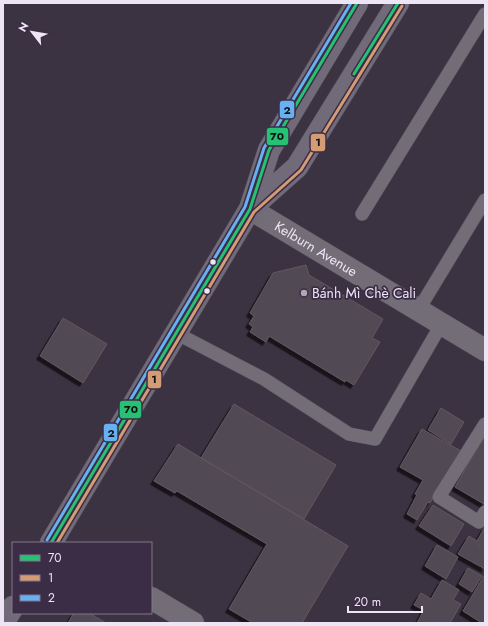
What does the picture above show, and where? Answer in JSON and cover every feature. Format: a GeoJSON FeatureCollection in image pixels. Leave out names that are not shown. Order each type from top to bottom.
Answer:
{"type":"FeatureCollection","features":[{"type":"Feature","properties":{"kind":"main road"},"geometry":{"type":"LineString","coordinates":[[54,542],[250,208],[269,150],[357,3]]}},
{"type":"Feature","properties":{"kind":"main road"},"geometry":{"type":"LineString","coordinates":[[250,208],[297,167],[398,3]]}},
{"type":"Feature","properties":{"kind":"main road"},"geometry":{"type":"LineString","coordinates":[[3,623],[12,609]]}},
{"type":"Feature","properties":{"kind":"street","name":"Kelburn Avenue"},"geometry":{"type":"LineString","coordinates":[[250,208],[485,350]]}},
{"type":"Feature","properties":{"kind":"street"},"geometry":{"type":"LineString","coordinates":[[152,599],[193,623]]}},
{"type":"Feature","properties":{"kind":"lane"},"geometry":{"type":"LineString","coordinates":[[362,214],[485,14]]}},
{"type":"Feature","properties":{"kind":"lane"},"geometry":{"type":"LineString","coordinates":[[419,309],[485,200]]}},
{"type":"Feature","properties":{"kind":"lane"},"geometry":{"type":"LineString","coordinates":[[176,333],[264,379],[349,434],[375,439],[442,323]]}},
{"type":"Feature","properties":{"kind":"lane"},"geometry":{"type":"LineString","coordinates":[[485,424],[440,497],[479,522],[485,512]]}},
{"type":"Feature","properties":{"kind":"building"},"geometry":{"type":"Polygon","coordinates":[[[306,265],[309,275],[383,319],[372,338],[380,342],[354,385],[346,380],[345,382],[269,336],[266,342],[250,332],[253,327],[249,324],[254,316],[250,313],[273,273],[306,265]]]}},
{"type":"Feature","properties":{"kind":"building"},"geometry":{"type":"Polygon","coordinates":[[[63,318],[107,344],[83,383],[40,356],[63,318]]]}},
{"type":"Feature","properties":{"kind":"building"},"geometry":{"type":"Polygon","coordinates":[[[234,404],[336,465],[304,519],[201,458],[234,404]]]}},
{"type":"Feature","properties":{"kind":"building"},"geometry":{"type":"Polygon","coordinates":[[[441,408],[464,422],[451,444],[428,430],[441,408]]]}},
{"type":"Feature","properties":{"kind":"building"},"geometry":{"type":"Polygon","coordinates":[[[422,429],[461,451],[430,503],[428,502],[417,520],[407,514],[417,495],[415,494],[423,480],[400,467],[422,429]]]}},
{"type":"Feature","properties":{"kind":"building"},"geometry":{"type":"Polygon","coordinates":[[[485,435],[485,502],[484,504],[455,487],[485,435]]]}},
{"type":"Feature","properties":{"kind":"building"},"geometry":{"type":"Polygon","coordinates":[[[178,444],[348,546],[302,623],[253,623],[229,609],[267,544],[177,491],[175,493],[154,481],[178,444]]]}},
{"type":"Feature","properties":{"kind":"building"},"geometry":{"type":"Polygon","coordinates":[[[433,505],[464,524],[451,546],[419,526],[433,505]]]}},
{"type":"Feature","properties":{"kind":"building"},"geometry":{"type":"Polygon","coordinates":[[[485,527],[485,549],[479,545],[478,546],[485,551],[485,569],[458,554],[469,536],[477,541],[485,527]]]}},
{"type":"Feature","properties":{"kind":"building"},"geometry":{"type":"Polygon","coordinates":[[[437,545],[458,557],[446,579],[425,566],[437,545]]]}},
{"type":"Feature","properties":{"kind":"building"},"geometry":{"type":"Polygon","coordinates":[[[468,568],[482,576],[472,592],[459,584],[468,568]]]}},
{"type":"Feature","properties":{"kind":"building"},"geometry":{"type":"Polygon","coordinates":[[[485,574],[485,623],[482,623],[463,611],[485,574]]]}},
{"type":"Feature","properties":{"kind":"building"},"geometry":{"type":"Polygon","coordinates":[[[442,580],[459,590],[453,600],[461,604],[450,623],[417,623],[424,610],[414,605],[421,593],[431,599],[442,580]]]}},
{"type":"Feature","properties":{"kind":"building"},"geometry":{"type":"Polygon","coordinates":[[[73,614],[91,614],[106,623],[68,623],[73,614]]]}},
{"type":"Feature","properties":{"kind":"transit line","name":"2"},"geometry":{"type":"LineString","coordinates":[[47,540],[245,207],[264,148],[351,3]]}},
{"type":"Feature","properties":{"kind":"transit line","name":"70"},"geometry":{"type":"LineString","coordinates":[[52,542],[250,209],[269,150],[357,3]]}},
{"type":"Feature","properties":{"kind":"transit line","name":"70"},"geometry":{"type":"LineString","coordinates":[[354,74],[398,3]]}},
{"type":"Feature","properties":{"kind":"transit line","name":"1"},"geometry":{"type":"LineString","coordinates":[[58,542],[254,212],[301,170],[402,6]]}},
{"type":"Feature","properties":{"kind":"place","name":"Bánh Mì Chè Cali"},"geometry":{"type":"Point","coordinates":[304,293]}}]}
